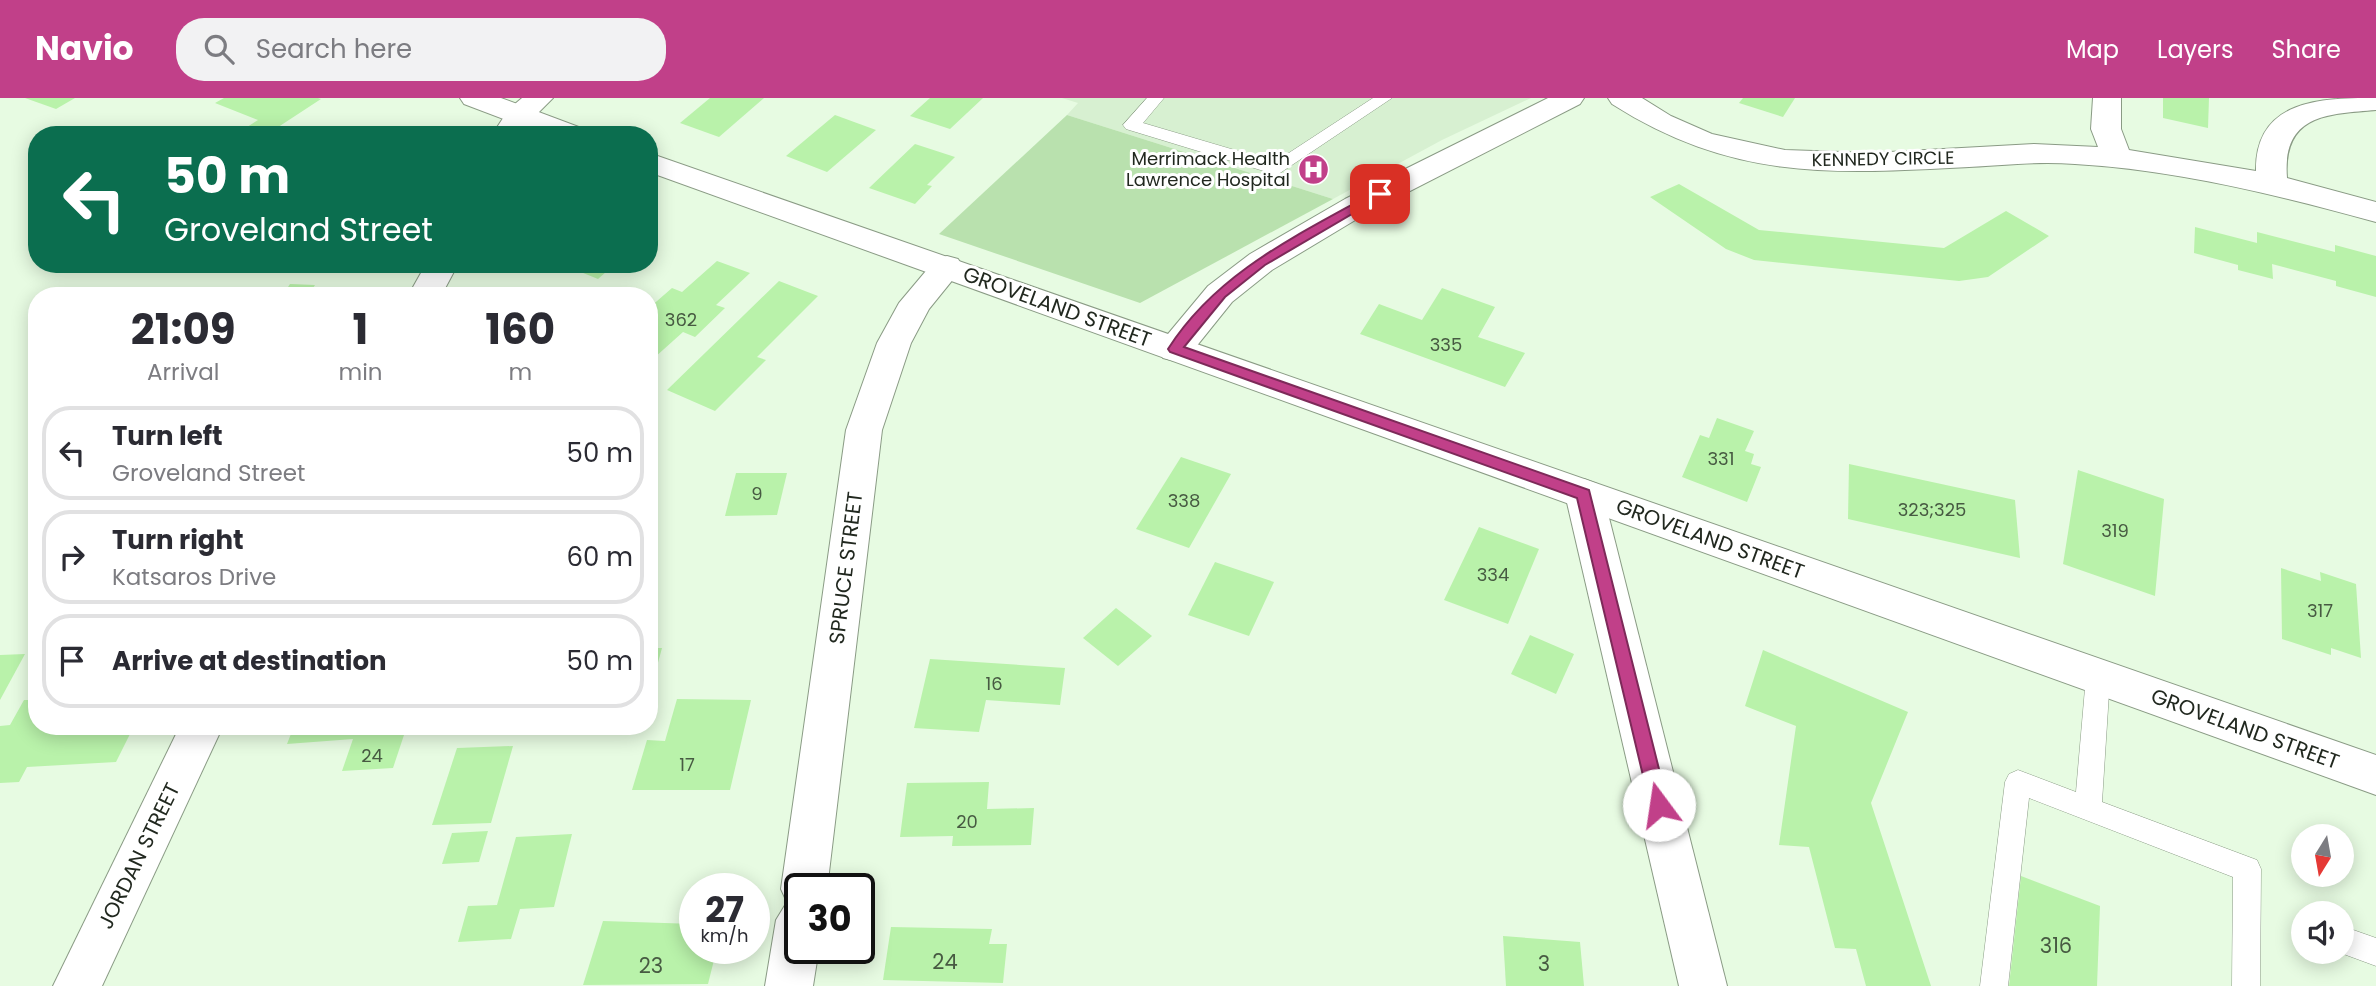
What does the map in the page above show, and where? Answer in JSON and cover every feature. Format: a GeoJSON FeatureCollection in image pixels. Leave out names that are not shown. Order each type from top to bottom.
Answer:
{"type":"FeatureCollection","features":[{"type":"Feature","properties":{"kind":"street"},"geometry":{"type":"LineString","coordinates":[[474,98],[549,126]]}},
{"type":"Feature","properties":{"kind":"street"},"geometry":{"type":"LineString","coordinates":[[1175,349],[1220,294],[1261,262],[1356,206],[1570,98]]}},
{"type":"Feature","properties":{"kind":"street","name":"KENNEDY CIRCLE"},"geometry":{"type":"LineString","coordinates":[[1622,98],[1646,115],[1690,138],[1734,151],[1841,164],[2042,153],[2116,156],[2272,184],[2376,212]]}},
{"type":"Feature","properties":{"kind":"street"},"geometry":{"type":"LineString","coordinates":[[2107,98],[2106,129],[2116,156]]}},
{"type":"Feature","properties":{"kind":"street"},"geometry":{"type":"LineString","coordinates":[[2272,184],[2270,160],[2278,134],[2298,118],[2331,106],[2376,101]]}},
{"type":"Feature","properties":{"kind":"street","name":"GROVELAND STREET"},"geometry":{"type":"LineString","coordinates":[[658,165],[2376,775]]}},
{"type":"Feature","properties":{"kind":"street","name":"SPRUCE STREET"},"geometry":{"type":"LineString","coordinates":[[806,873],[864,430],[894,343],[916,303],[947,267]]}},
{"type":"Feature","properties":{"kind":"street"},"geometry":{"type":"LineString","coordinates":[[1584,494],[1703,986]]}},
{"type":"Feature","properties":{"kind":"street","name":"JORDAN STREET"},"geometry":{"type":"LineString","coordinates":[[77,986],[198,735]]}},
{"type":"Feature","properties":{"kind":"street"},"geometry":{"type":"LineString","coordinates":[[789,986],[793,964]]}},
{"type":"Feature","properties":{"kind":"lane"},"geometry":{"type":"LineString","coordinates":[[1156,98],[1132,125],[1277,169],[1384,98]]}},
{"type":"Feature","properties":{"kind":"lane"},"geometry":{"type":"LineString","coordinates":[[2088,807],[2098,677]]}},
{"type":"Feature","properties":{"kind":"lane"},"geometry":{"type":"LineString","coordinates":[[1994,986],[2018,782],[2247,869],[2246,986]]}},
{"type":"Feature","properties":{"kind":"lane"},"geometry":{"type":"LineString","coordinates":[[2354,944],[2376,952]]}},
{"type":"Feature","properties":{"kind":"shaded area","name":"Merrimack Health Lawrence Hospital"},"geometry":{"type":"Polygon","coordinates":[[[1062,98],[1531,98],[1442,140],[1333,199],[1067,115],[1078,103],[1062,98]]]}},
{"type":"Feature","properties":{"kind":"shaded area"},"geometry":{"type":"Polygon","coordinates":[[[1067,115],[1333,199],[1140,303],[939,234],[1067,115]]]}},
{"type":"Feature","properties":{"kind":"building"},"geometry":{"type":"Polygon","coordinates":[[[25,98],[75,98],[56,109],[25,98]]]}},
{"type":"Feature","properties":{"kind":"building"},"geometry":{"type":"Polygon","coordinates":[[[224,98],[321,99],[280,126],[249,126],[258,120],[215,103],[224,98]]]}},
{"type":"Feature","properties":{"kind":"building"},"geometry":{"type":"Polygon","coordinates":[[[710,98],[764,98],[719,137],[680,123],[710,98]]]}},
{"type":"Feature","properties":{"kind":"building"},"geometry":{"type":"Polygon","coordinates":[[[930,98],[983,98],[950,129],[910,116],[930,98]]]}},
{"type":"Feature","properties":{"kind":"building"},"geometry":{"type":"Polygon","coordinates":[[[1743,98],[1795,98],[1783,117],[1739,103],[1743,98]]]}},
{"type":"Feature","properties":{"kind":"building"},"geometry":{"type":"Polygon","coordinates":[[[2163,98],[2209,98],[2208,128],[2163,118],[2163,98]]]}},
{"type":"Feature","properties":{"kind":"building"},"geometry":{"type":"Polygon","coordinates":[[[835,115],[876,130],[827,172],[786,156],[835,115]]]}},
{"type":"Feature","properties":{"kind":"building"},"geometry":{"type":"Polygon","coordinates":[[[915,144],[955,157],[927,185],[932,186],[915,204],[869,188],[915,144]]]}},
{"type":"Feature","properties":{"kind":"building"},"geometry":{"type":"Polygon","coordinates":[[[1679,184],[1759,230],[1944,248],[2006,211],[2049,236],[1988,277],[1959,281],[1754,260],[1726,249],[1650,197],[1679,184]]]}},
{"type":"Feature","properties":{"kind":"building"},"geometry":{"type":"Polygon","coordinates":[[[2195,227],[2257,243],[2257,232],[2335,252],[2335,245],[2376,256],[2376,297],[2336,286],[2336,281],[2272,264],[2273,279],[2238,270],[2238,265],[2194,253],[2195,227]]]}},
{"type":"Feature","properties":{"kind":"building"},"geometry":{"type":"Polygon","coordinates":[[[717,261],[750,273],[716,305],[725,308],[695,337],[683,332],[658,354],[658,300],[672,288],[682,292],[717,261]]]}},
{"type":"Feature","properties":{"kind":"building"},"geometry":{"type":"Polygon","coordinates":[[[583,273],[605,273],[598,279],[583,273]]]}},
{"type":"Feature","properties":{"kind":"building"},"geometry":{"type":"Polygon","coordinates":[[[779,281],[818,296],[757,357],[766,360],[715,411],[667,390],[779,281]]]}},
{"type":"Feature","properties":{"kind":"building"},"geometry":{"type":"Polygon","coordinates":[[[290,284],[315,285],[314,287],[288,287],[290,284]]]}},
{"type":"Feature","properties":{"kind":"building"},"geometry":{"type":"Polygon","coordinates":[[[1442,288],[1495,307],[1478,337],[1525,353],[1505,387],[1360,334],[1379,304],[1422,320],[1442,288]]]}},
{"type":"Feature","properties":{"kind":"building"},"geometry":{"type":"Polygon","coordinates":[[[1717,418],[1754,431],[1745,451],[1754,454],[1751,464],[1761,467],[1747,502],[1682,477],[1700,435],[1709,438],[1717,418]]]}},
{"type":"Feature","properties":{"kind":"building"},"geometry":{"type":"Polygon","coordinates":[[[1181,457],[1231,474],[1189,548],[1136,529],[1181,457]]]}},
{"type":"Feature","properties":{"kind":"building"},"geometry":{"type":"Polygon","coordinates":[[[1849,464],[2015,500],[2020,558],[1848,519],[1849,464]]]}},
{"type":"Feature","properties":{"kind":"building"},"geometry":{"type":"Polygon","coordinates":[[[2078,470],[2164,499],[2155,596],[2063,564],[2078,470]]]}},
{"type":"Feature","properties":{"kind":"building"},"geometry":{"type":"Polygon","coordinates":[[[736,473],[787,473],[777,515],[725,516],[736,473]]]}},
{"type":"Feature","properties":{"kind":"building"},"geometry":{"type":"Polygon","coordinates":[[[1479,527],[1539,549],[1508,624],[1444,600],[1479,527]]]}},
{"type":"Feature","properties":{"kind":"building"},"geometry":{"type":"Polygon","coordinates":[[[1215,562],[1274,582],[1249,636],[1188,615],[1215,562]]]}},
{"type":"Feature","properties":{"kind":"building"},"geometry":{"type":"Polygon","coordinates":[[[2281,568],[2321,581],[2320,572],[2356,584],[2361,658],[2331,648],[2331,655],[2282,639],[2281,568]]]}},
{"type":"Feature","properties":{"kind":"building"},"geometry":{"type":"Polygon","coordinates":[[[1116,608],[1152,636],[1118,666],[1083,638],[1116,608]]]}},
{"type":"Feature","properties":{"kind":"building"},"geometry":{"type":"Polygon","coordinates":[[[1530,635],[1574,654],[1556,694],[1511,674],[1530,635]]]}},
{"type":"Feature","properties":{"kind":"building"},"geometry":{"type":"Polygon","coordinates":[[[1763,650],[1908,712],[1871,803],[1931,986],[1866,986],[1856,949],[1835,948],[1809,847],[1779,845],[1796,726],[1745,706],[1763,650]]]}},
{"type":"Feature","properties":{"kind":"building"},"geometry":{"type":"Polygon","coordinates":[[[25,654],[0,700],[0,655],[25,654]]]}},
{"type":"Feature","properties":{"kind":"building"},"geometry":{"type":"Polygon","coordinates":[[[930,659],[1065,668],[1060,705],[986,700],[979,732],[914,728],[930,659]]]}},
{"type":"Feature","properties":{"kind":"building"},"geometry":{"type":"Polygon","coordinates":[[[677,699],[751,700],[730,790],[632,790],[647,740],[665,741],[677,699]]]}},
{"type":"Feature","properties":{"kind":"building"},"geometry":{"type":"Polygon","coordinates":[[[24,700],[28,700],[28,735],[130,735],[116,762],[27,767],[19,782],[0,783],[0,726],[10,725],[24,700]]]}},
{"type":"Feature","properties":{"kind":"building"},"geometry":{"type":"Polygon","coordinates":[[[290,735],[404,735],[393,768],[342,771],[353,739],[287,744],[290,735]]]}},
{"type":"Feature","properties":{"kind":"building"},"geometry":{"type":"Polygon","coordinates":[[[513,746],[491,823],[432,825],[457,748],[513,746]]]}},
{"type":"Feature","properties":{"kind":"building"},"geometry":{"type":"Polygon","coordinates":[[[989,782],[987,809],[1034,808],[1031,845],[952,846],[953,836],[900,837],[907,783],[989,782]]]}},
{"type":"Feature","properties":{"kind":"building"},"geometry":{"type":"Polygon","coordinates":[[[488,831],[479,862],[442,864],[452,833],[488,831]]]}},
{"type":"Feature","properties":{"kind":"building"},"geometry":{"type":"Polygon","coordinates":[[[572,834],[554,907],[520,909],[511,939],[458,942],[468,906],[497,905],[516,837],[572,834]]]}},
{"type":"Feature","properties":{"kind":"building"},"geometry":{"type":"Polygon","coordinates":[[[2021,876],[2100,906],[2097,986],[2009,986],[2021,876]]]}},
{"type":"Feature","properties":{"kind":"building"},"geometry":{"type":"Polygon","coordinates":[[[603,921],[679,923],[679,964],[713,964],[708,984],[583,985],[603,921]]]}},
{"type":"Feature","properties":{"kind":"building"},"geometry":{"type":"Polygon","coordinates":[[[891,927],[992,929],[989,944],[1007,944],[1003,983],[883,980],[891,927]]]}},
{"type":"Feature","properties":{"kind":"building"},"geometry":{"type":"Polygon","coordinates":[[[1503,936],[1580,942],[1584,986],[1506,986],[1503,936]]]}},
{"type":"Feature","properties":{"kind":"place","name":"Merrimack Health Lawrence Hospital"},"geometry":{"type":"Point","coordinates":[1313,169]}},
{"type":"Feature","properties":{"kind":"route"},"geometry":{"type":"LineString","coordinates":[[1380,194],[1261,262],[1220,294],[1175,349],[1584,494],[1659,805]]}}]}
